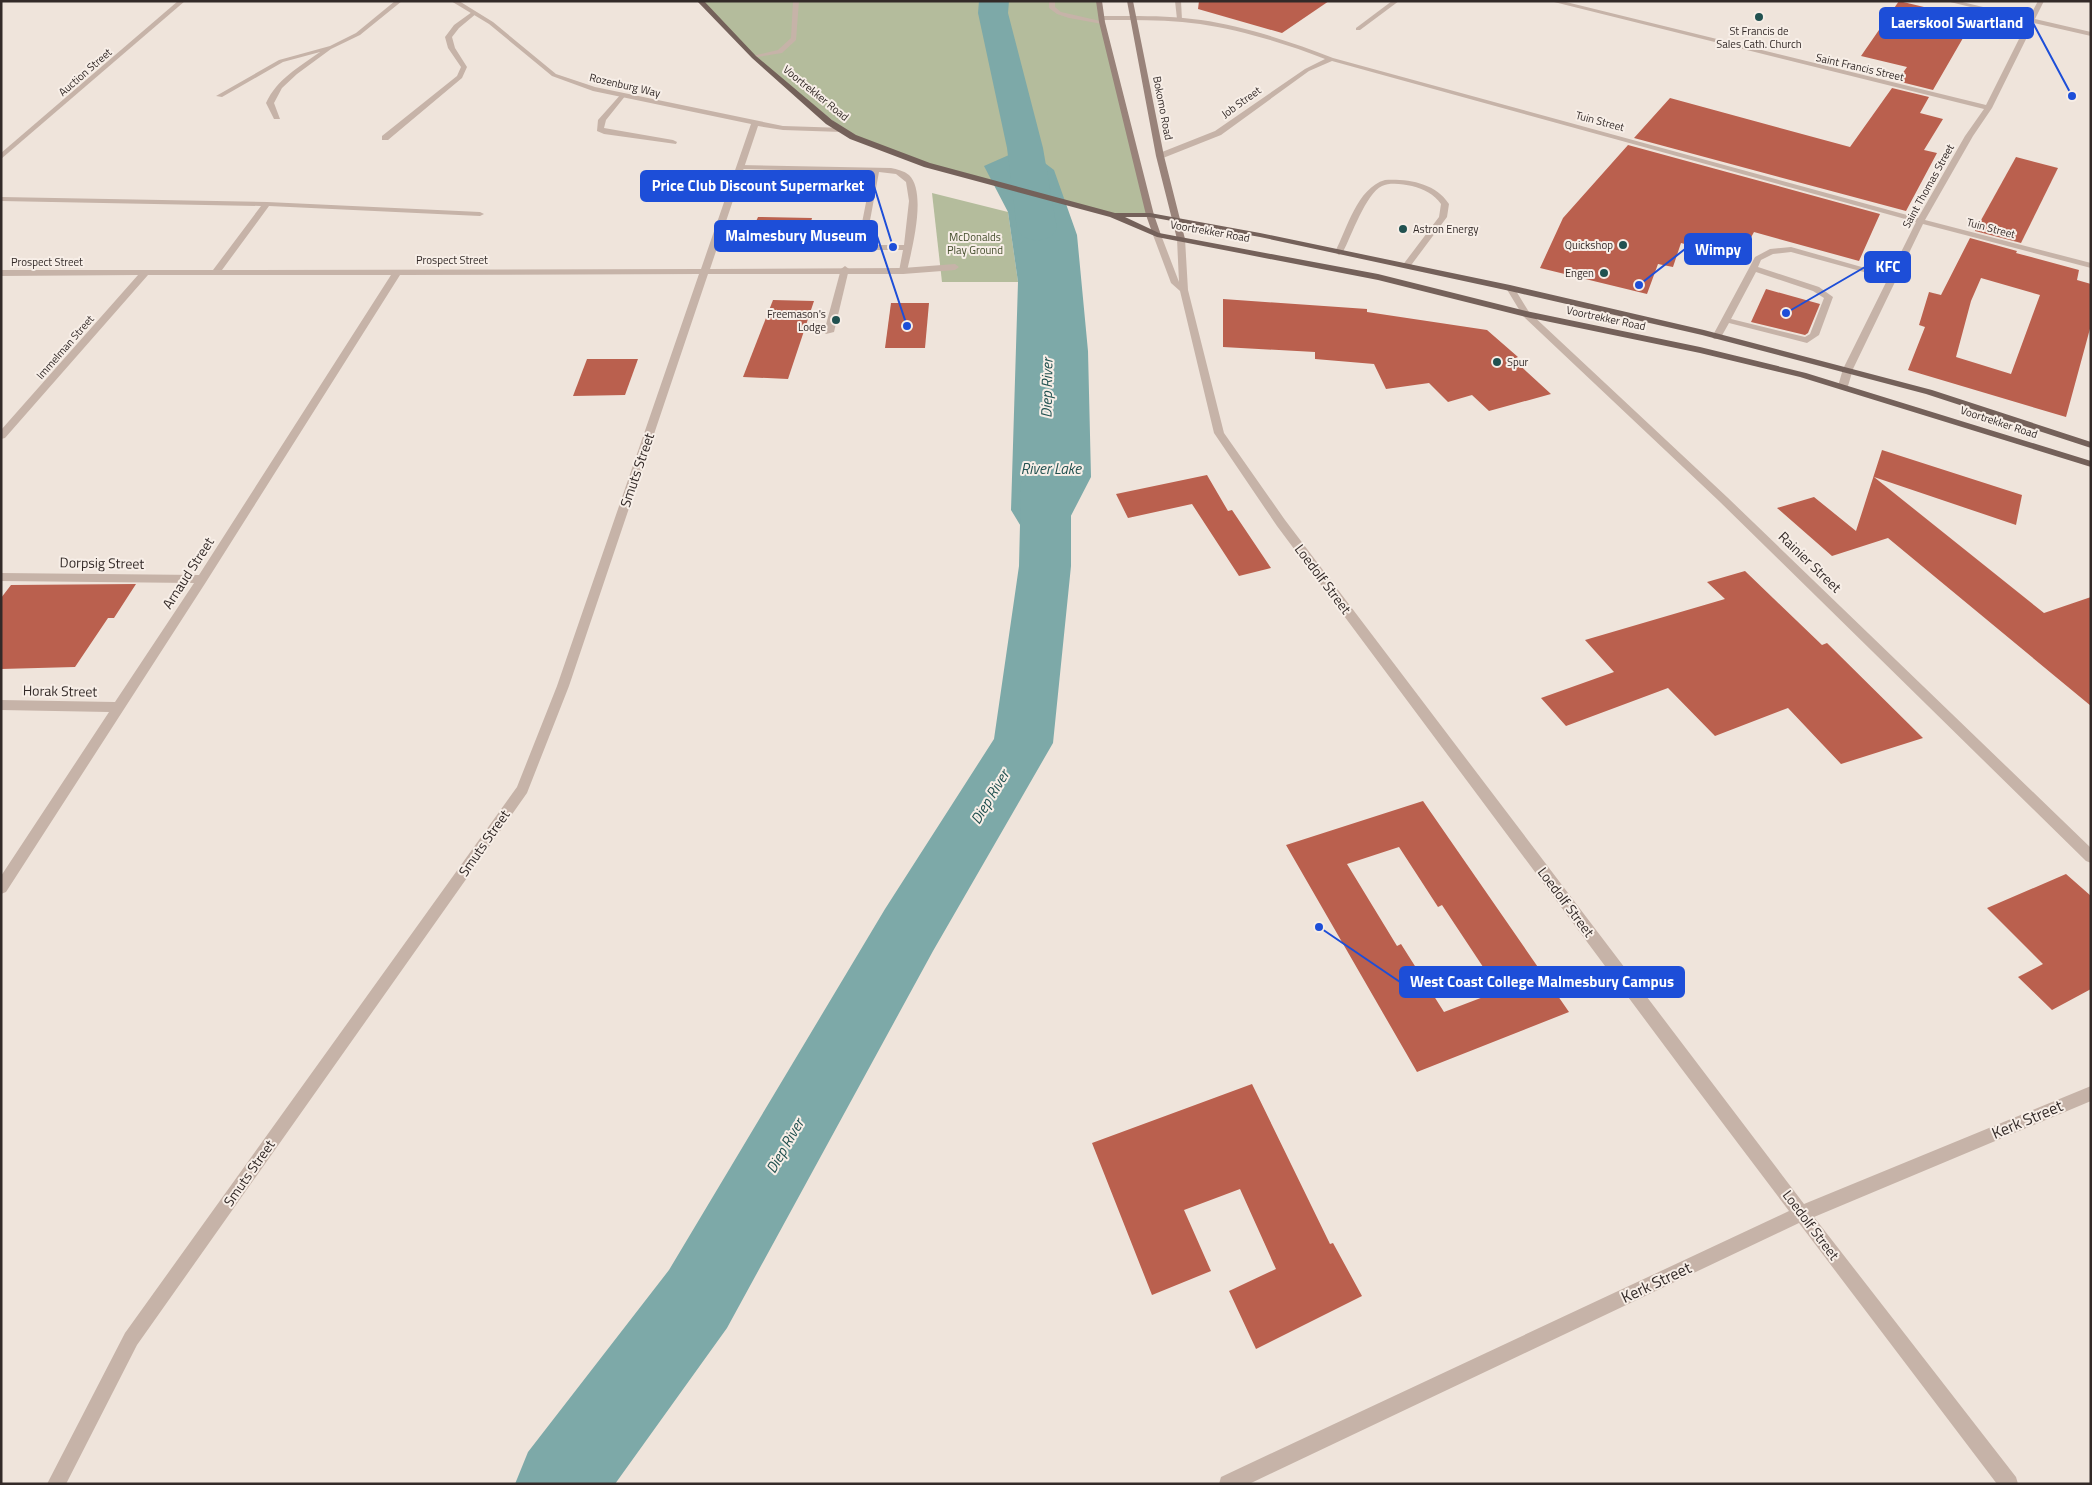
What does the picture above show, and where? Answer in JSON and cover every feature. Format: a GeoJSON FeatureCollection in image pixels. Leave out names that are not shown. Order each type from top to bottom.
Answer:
{"type":"FeatureCollection","features":[{"type":"Feature","properties":{"kind":"main road","name":"Voortrekker Road"},"geometry":{"type":"LineString","coordinates":[[700,1],[754,57],[820,115],[842,130],[903,157],[1084,206],[1113,215],[1157,235],[1378,277],[1526,314],[1700,350],[1843,386],[2091,464]]}},
{"type":"Feature","properties":{"kind":"main road"},"geometry":{"type":"LineString","coordinates":[[1099,1],[1150,215],[1157,235]]}},
{"type":"Feature","properties":{"kind":"main road","name":"Bokomo Road"},"geometry":{"type":"LineString","coordinates":[[1130,1],[1160,156],[1176,219]]}},
{"type":"Feature","properties":{"kind":"main road","name":"Voortrekker Road"},"geometry":{"type":"LineString","coordinates":[[1113,215],[1150,215],[1176,219],[1510,288],[1848,369],[1929,392],[2091,445]]}},
{"type":"Feature","properties":{"kind":"main road","name":"Loedolf Street"},"geometry":{"type":"LineString","coordinates":[[1176,219],[1181,239]]}},
{"type":"Feature","properties":{"kind":"street","name":"Auction Street"},"geometry":{"type":"LineString","coordinates":[[1,157],[182,1]]}},
{"type":"Feature","properties":{"kind":"street"},"geometry":{"type":"LineString","coordinates":[[277,117],[270,102],[272,94],[282,84],[332,47],[358,34],[399,1]]}},
{"type":"Feature","properties":{"kind":"street","name":"Rozenburg Way"},"geometry":{"type":"LineString","coordinates":[[454,1],[491,23],[554,75],[592,89],[783,128],[842,130]]}},
{"type":"Feature","properties":{"kind":"street"},"geometry":{"type":"LineString","coordinates":[[754,57],[780,52],[794,39],[796,1]]}},
{"type":"Feature","properties":{"kind":"street","name":"Tuin Street"},"geometry":{"type":"LineString","coordinates":[[1052,1],[1052,8],[1059,13],[1102,20],[1134,18],[1180,19],[1292,44],[1331,59],[2091,266]]}},
{"type":"Feature","properties":{"kind":"street"},"geometry":{"type":"LineString","coordinates":[[1178,1],[1180,19]]}},
{"type":"Feature","properties":{"kind":"street"},"geometry":{"type":"LineString","coordinates":[[1358,29],[1396,1]]}},
{"type":"Feature","properties":{"kind":"street","name":"Saint Francis Street"},"geometry":{"type":"LineString","coordinates":[[1553,1],[1988,108]]}},
{"type":"Feature","properties":{"kind":"street"},"geometry":{"type":"LineString","coordinates":[[1949,1],[2091,34]]}},
{"type":"Feature","properties":{"kind":"street","name":"Saint Thomas Street"},"geometry":{"type":"LineString","coordinates":[[1843,386],[1848,369],[1892,277],[1969,136],[1988,108],[2030,19],[2041,1]]}},
{"type":"Feature","properties":{"kind":"street"},"geometry":{"type":"LineString","coordinates":[[385,138],[460,77],[464,67],[449,46],[448,38],[451,31],[474,13]]}},
{"type":"Feature","properties":{"kind":"street"},"geometry":{"type":"LineString","coordinates":[[1292,44],[1304,54],[1307,70]]}},
{"type":"Feature","properties":{"kind":"street"},"geometry":{"type":"LineString","coordinates":[[220,96],[281,61],[332,47]]}},
{"type":"Feature","properties":{"kind":"street","name":"Job Street"},"geometry":{"type":"LineString","coordinates":[[1160,156],[1218,133],[1307,70],[1331,59]]}},
{"type":"Feature","properties":{"kind":"street"},"geometry":{"type":"LineString","coordinates":[[622,95],[602,120],[600,129],[604,132],[673,142]]}},
{"type":"Feature","properties":{"kind":"street","name":"Smuts Street"},"geometry":{"type":"LineString","coordinates":[[56,1484],[131,1339],[522,789],[563,686],[707,270],[755,123]]}},
{"type":"Feature","properties":{"kind":"street"},"geometry":{"type":"LineString","coordinates":[[742,167],[876,170],[902,173],[910,181],[913,195],[908,248],[903,271]]}},
{"type":"Feature","properties":{"kind":"street"},"geometry":{"type":"LineString","coordinates":[[876,170],[862,243],[873,247],[908,248]]}},
{"type":"Feature","properties":{"kind":"street"},"geometry":{"type":"LineString","coordinates":[[1339,252],[1369,193],[1377,185],[1392,182],[1413,184],[1438,193],[1445,200],[1445,213],[1406,266]]}},
{"type":"Feature","properties":{"kind":"street"},"geometry":{"type":"LineString","coordinates":[[1,199],[267,204],[480,214]]}},
{"type":"Feature","properties":{"kind":"street"},"geometry":{"type":"LineString","coordinates":[[215,273],[267,204]]}},
{"type":"Feature","properties":{"kind":"street","name":"Loedolf Street"},"geometry":{"type":"LineString","coordinates":[[1157,235],[1175,283],[1184,290]]}},
{"type":"Feature","properties":{"kind":"street","name":"Loedolf Street"},"geometry":{"type":"LineString","coordinates":[[1181,239],[1184,290],[1219,433],[1293,538],[1686,1063],[1803,1213],[2009,1484]]}},
{"type":"Feature","properties":{"kind":"street"},"geometry":{"type":"LineString","coordinates":[[1717,337],[1758,259],[1778,249],[1892,277]]}},
{"type":"Feature","properties":{"kind":"street","name":"Prospect Street"},"geometry":{"type":"LineString","coordinates":[[1,273],[903,271],[956,267]]}},
{"type":"Feature","properties":{"kind":"street"},"geometry":{"type":"LineString","coordinates":[[1726,320],[1807,340],[1814,335],[1829,297],[1816,289],[1753,268]]}},
{"type":"Feature","properties":{"kind":"street"},"geometry":{"type":"LineString","coordinates":[[829,332],[845,270]]}},
{"type":"Feature","properties":{"kind":"street","name":"Arnaud Street"},"geometry":{"type":"LineString","coordinates":[[1,888],[202,579],[397,272]]}},
{"type":"Feature","properties":{"kind":"street","name":"Immelman Street"},"geometry":{"type":"LineString","coordinates":[[1,436],[145,273]]}},
{"type":"Feature","properties":{"kind":"street","name":"Rainier Street"},"geometry":{"type":"LineString","coordinates":[[1510,288],[1526,314],[1723,498],[2091,857]]}},
{"type":"Feature","properties":{"kind":"street","name":"Dorpsig Street"},"geometry":{"type":"LineString","coordinates":[[1,577],[202,579]]}},
{"type":"Feature","properties":{"kind":"street","name":"Horak Street"},"geometry":{"type":"LineString","coordinates":[[1,704],[119,707]]}},
{"type":"Feature","properties":{"kind":"street","name":"Kerk Street"},"geometry":{"type":"LineString","coordinates":[[1228,1484],[1803,1213],[2091,1093]]}},
{"type":"Feature","properties":{"kind":"green space"},"geometry":{"type":"Polygon","coordinates":[[[700,1],[1099,1],[1150,215],[1113,215],[927,165],[853,137],[754,57],[700,1]]]}},
{"type":"Feature","properties":{"kind":"green space","name":"McDonalds Play Ground"},"geometry":{"type":"Polygon","coordinates":[[[932,193],[1008,212],[1018,282],[942,282],[932,193]]]}},
{"type":"Feature","properties":{"kind":"water","name":"River Lake"},"geometry":{"type":"Polygon","coordinates":[[[1025,148],[1054,170],[1077,235],[1088,351],[1091,477],[1045,566],[1011,510],[1018,282],[1008,212],[984,166],[1025,148]]]}},
{"type":"Feature","properties":{"kind":"building"},"geometry":{"type":"Polygon","coordinates":[[[1199,1],[1329,1],[1282,33],[1198,9],[1199,1]]]}},
{"type":"Feature","properties":{"kind":"building"},"geometry":{"type":"Polygon","coordinates":[[[1899,1],[1974,19],[1933,90],[1897,81],[1907,67],[1861,56],[1899,1]]]}},
{"type":"Feature","properties":{"kind":"building"},"geometry":{"type":"Polygon","coordinates":[[[1892,88],[1929,97],[1920,113],[1943,119],[1924,150],[1937,153],[1906,211],[1634,138],[1670,98],[1850,147],[1892,88]]]}},
{"type":"Feature","properties":{"kind":"building"},"geometry":{"type":"Polygon","coordinates":[[[1628,145],[1880,214],[1859,261],[1754,232],[1739,259],[1681,243],[1673,267],[1658,264],[1647,294],[1540,268],[1563,218],[1628,145]]]}},
{"type":"Feature","properties":{"kind":"building"},"geometry":{"type":"Polygon","coordinates":[[[2016,157],[2058,168],[2021,243],[1975,231],[2016,157]]]}},
{"type":"Feature","properties":{"kind":"building"},"geometry":{"type":"Polygon","coordinates":[[[758,217],[812,218],[803,251],[743,250],[758,217]]]}},
{"type":"Feature","properties":{"kind":"building"},"geometry":{"type":"Polygon","coordinates":[[[1970,238],[2079,270],[2077,280],[2091,284],[2091,325],[2066,417],[1908,370],[1925,327],[1919,325],[1929,292],[1941,295],[1970,238]],[[1981,278],[1971,301],[1956,357],[2011,374],[2040,295],[1981,278]]]}},
{"type":"Feature","properties":{"kind":"building"},"geometry":{"type":"Polygon","coordinates":[[[1766,289],[1820,304],[1808,333],[1805,335],[1751,322],[1766,289]]]}},
{"type":"Feature","properties":{"kind":"building"},"geometry":{"type":"Polygon","coordinates":[[[1223,299],[1367,309],[1367,312],[1487,330],[1518,357],[1513,359],[1551,394],[1489,411],[1472,395],[1448,402],[1429,383],[1386,389],[1374,364],[1315,359],[1315,352],[1223,347],[1223,299]]]}},
{"type":"Feature","properties":{"kind":"building","name":"Freemason's Lodge"},"geometry":{"type":"Polygon","coordinates":[[[773,300],[814,301],[788,379],[743,377],[773,300]]]}},
{"type":"Feature","properties":{"kind":"building"},"geometry":{"type":"Polygon","coordinates":[[[891,303],[929,303],[925,348],[885,348],[891,303]]]}},
{"type":"Feature","properties":{"kind":"building"},"geometry":{"type":"Polygon","coordinates":[[[587,359],[638,359],[625,395],[573,396],[587,359]]]}},
{"type":"Feature","properties":{"kind":"building"},"geometry":{"type":"Polygon","coordinates":[[[1882,450],[2022,495],[2016,525],[1874,477],[2044,613],[2091,597],[2091,706],[1888,538],[1832,556],[1777,508],[1814,497],[1856,531],[1882,450]]]}},
{"type":"Feature","properties":{"kind":"building"},"geometry":{"type":"Polygon","coordinates":[[[1207,475],[1228,511],[1232,510],[1271,568],[1239,576],[1192,504],[1128,518],[1116,494],[1207,475]]]}},
{"type":"Feature","properties":{"kind":"building"},"geometry":{"type":"Polygon","coordinates":[[[1745,571],[1822,645],[1827,643],[1923,738],[1841,764],[1788,708],[1715,736],[1668,688],[1566,726],[1541,698],[1614,672],[1585,640],[1725,599],[1707,582],[1745,571]]]}},
{"type":"Feature","properties":{"kind":"building"},"geometry":{"type":"Polygon","coordinates":[[[136,584],[114,618],[108,618],[75,667],[1,669],[1,598],[11,585],[136,584]]]}},
{"type":"Feature","properties":{"kind":"building"},"geometry":{"type":"Polygon","coordinates":[[[1423,801],[1569,1012],[1417,1072],[1286,845],[1423,801]],[[1399,847],[1347,864],[1397,946],[1401,944],[1444,1012],[1499,991],[1442,905],[1438,907],[1399,847]]]}},
{"type":"Feature","properties":{"kind":"building"},"geometry":{"type":"Polygon","coordinates":[[[2066,874],[2091,896],[2091,989],[2052,1010],[2018,977],[2043,964],[1987,908],[2066,874]]]}},
{"type":"Feature","properties":{"kind":"building"},"geometry":{"type":"Polygon","coordinates":[[[1252,1084],[1330,1244],[1333,1243],[1362,1296],[1256,1349],[1229,1291],[1276,1269],[1240,1189],[1184,1210],[1211,1271],[1152,1295],[1092,1143],[1252,1084]]]}},
{"type":"Feature","properties":{"kind":"waterway","name":"Diep River"},"geometry":{"type":"LineString","coordinates":[[994,1],[993,13],[1025,148],[1037,229]]}},
{"type":"Feature","properties":{"kind":"waterway","name":"Diep River"},"geometry":{"type":"LineString","coordinates":[[560,1484],[698,1299],[909,930],[1023,743],[1045,566],[1046,483]]}},
{"type":"Feature","properties":{"kind":"place","name":"St Francis de Sales Cath. Church"},"geometry":{"type":"Point","coordinates":[1759,17]}},
{"type":"Feature","properties":{"kind":"place","name":"Laerskool Swartland"},"geometry":{"type":"Point","coordinates":[2072,96]}},
{"type":"Feature","properties":{"kind":"place","name":"Astron Energy"},"geometry":{"type":"Point","coordinates":[1403,229]}},
{"type":"Feature","properties":{"kind":"place","name":"Quickshop"},"geometry":{"type":"Point","coordinates":[1623,245]}},
{"type":"Feature","properties":{"kind":"place","name":"Price Club Discount Supermarket"},"geometry":{"type":"Point","coordinates":[893,247]}},
{"type":"Feature","properties":{"kind":"place","name":"Engen"},"geometry":{"type":"Point","coordinates":[1604,273]}},
{"type":"Feature","properties":{"kind":"place","name":"Wimpy"},"geometry":{"type":"Point","coordinates":[1639,285]}},
{"type":"Feature","properties":{"kind":"place","name":"KFC"},"geometry":{"type":"Point","coordinates":[1786,313]}},
{"type":"Feature","properties":{"kind":"place","name":"Freemason's Lodge"},"geometry":{"type":"Point","coordinates":[836,320]}},
{"type":"Feature","properties":{"kind":"place","name":"Malmesbury Museum"},"geometry":{"type":"Point","coordinates":[907,326]}},
{"type":"Feature","properties":{"kind":"place","name":"Spur"},"geometry":{"type":"Point","coordinates":[1497,362]}},
{"type":"Feature","properties":{"kind":"place","name":"West Coast College Malmesbury Campus"},"geometry":{"type":"Point","coordinates":[1319,927]}}]}
